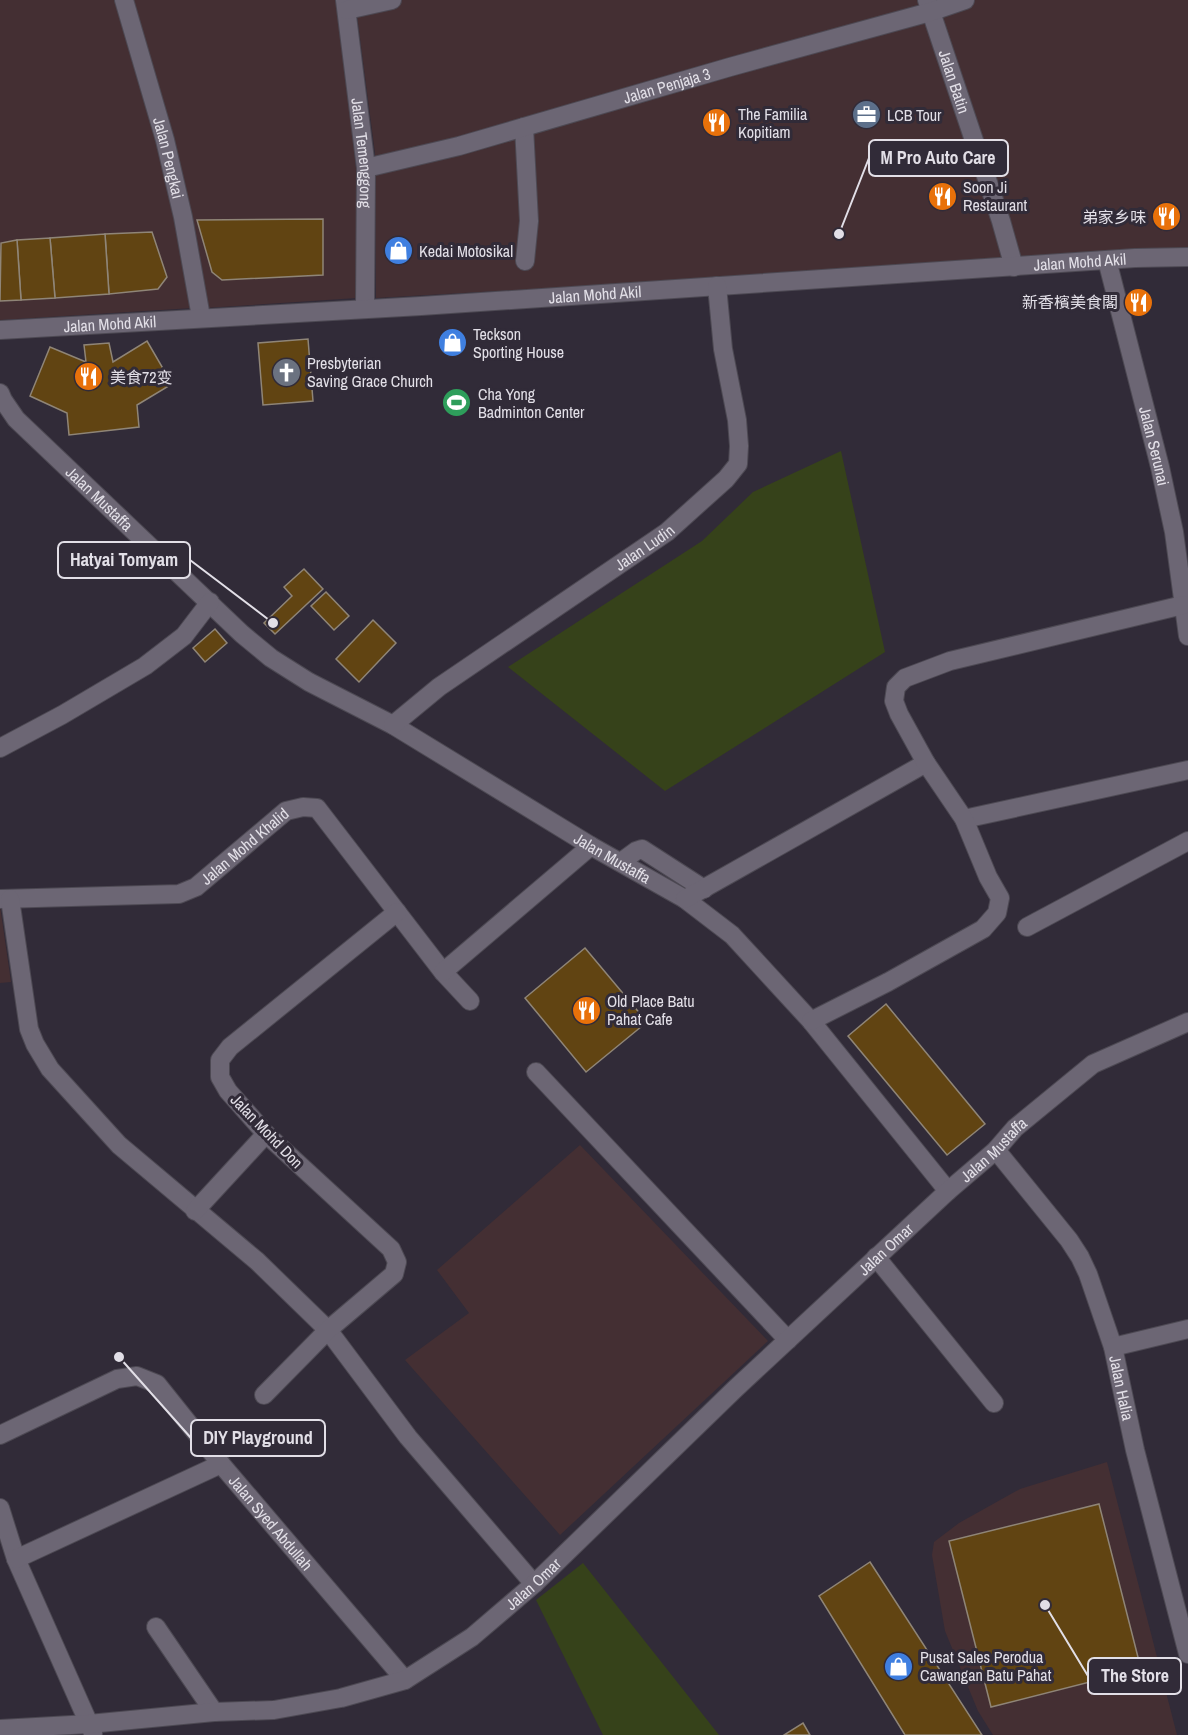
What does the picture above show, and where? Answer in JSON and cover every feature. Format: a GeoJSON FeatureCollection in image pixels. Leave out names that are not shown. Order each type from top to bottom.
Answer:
{"type":"FeatureCollection","features":[{"type":"Feature","properties":{"kind":"street","name":"Jalan Pengkai"},"geometry":{"type":"LineString","coordinates":[[124,0],[183,216],[201,317]]}},
{"type":"Feature","properties":{"kind":"street"},"geometry":{"type":"LineString","coordinates":[[346,5],[392,0]]}},
{"type":"Feature","properties":{"kind":"street","name":"Jalan Penjaja 3"},"geometry":{"type":"LineString","coordinates":[[366,168],[459,146],[929,6],[965,0]]}},
{"type":"Feature","properties":{"kind":"street","name":"Jalan Temenggong"},"geometry":{"type":"LineString","coordinates":[[346,5],[366,168],[365,308]]}},
{"type":"Feature","properties":{"kind":"street","name":"Jalan Batin"},"geometry":{"type":"LineString","coordinates":[[929,6],[1014,267]]}},
{"type":"Feature","properties":{"kind":"street"},"geometry":{"type":"LineString","coordinates":[[524,127],[529,221],[525,261]]}},
{"type":"Feature","properties":{"kind":"street","name":"Jalan Mohd Akil"},"geometry":{"type":"LineString","coordinates":[[0,330],[1107,260],[1188,257]]}},
{"type":"Feature","properties":{"kind":"street","name":"Jalan Serunai"},"geometry":{"type":"LineString","coordinates":[[1107,260],[1160,467],[1174,532],[1188,636]]}},
{"type":"Feature","properties":{"kind":"street","name":"Jalan Ludin"},"geometry":{"type":"LineString","coordinates":[[393,725],[439,687],[667,532],[726,480],[738,464],[739,446],[736,420],[723,349],[717,286]]}},
{"type":"Feature","properties":{"kind":"street","name":"Jalan Mustaffa"},"geometry":{"type":"LineString","coordinates":[[0,393],[16,419],[242,634],[271,657],[309,682],[393,725],[591,846],[685,899],[732,935],[812,1021],[948,1191],[996,1150],[1015,1128],[1093,1064],[1188,1022]]}},
{"type":"Feature","properties":{"kind":"street"},"geometry":{"type":"LineString","coordinates":[[0,748],[145,666],[184,636],[210,602]]}},
{"type":"Feature","properties":{"kind":"street"},"geometry":{"type":"LineString","coordinates":[[812,1021],[983,929],[997,914],[1000,898],[988,877],[964,819],[926,763],[899,714],[894,701],[896,687],[905,678],[950,661],[1183,605]]}},
{"type":"Feature","properties":{"kind":"street"},"geometry":{"type":"LineString","coordinates":[[685,899],[926,763]]}},
{"type":"Feature","properties":{"kind":"street"},"geometry":{"type":"LineString","coordinates":[[964,819],[1188,770]]}},
{"type":"Feature","properties":{"kind":"street","name":"Jalan Mohd Khalid"},"geometry":{"type":"LineString","coordinates":[[5,899],[179,894],[196,887],[286,811],[303,807],[317,808],[442,972],[470,1001]]}},
{"type":"Feature","properties":{"kind":"street"},"geometry":{"type":"LineString","coordinates":[[1027,927],[1188,841]]}},
{"type":"Feature","properties":{"kind":"street"},"geometry":{"type":"LineString","coordinates":[[442,972],[591,846]]}},
{"type":"Feature","properties":{"kind":"street"},"geometry":{"type":"LineString","coordinates":[[621,862],[636,850],[642,849],[704,889]]}},
{"type":"Feature","properties":{"kind":"street"},"geometry":{"type":"LineString","coordinates":[[5,899],[29,1029],[50,1069],[119,1145],[257,1261],[328,1330],[408,1437],[534,1584]]}},
{"type":"Feature","properties":{"kind":"street","name":"Jalan Mohd Don"},"geometry":{"type":"LineString","coordinates":[[264,1395],[328,1330],[394,1274],[397,1262],[391,1249],[266,1134],[228,1091],[220,1077],[220,1060],[230,1047],[397,912]]}},
{"type":"Feature","properties":{"kind":"street"},"geometry":{"type":"LineString","coordinates":[[536,1072],[788,1340]]}},
{"type":"Feature","properties":{"kind":"street"},"geometry":{"type":"LineString","coordinates":[[195,1211],[266,1134]]}},
{"type":"Feature","properties":{"kind":"street","name":"Jalan Halia"},"geometry":{"type":"LineString","coordinates":[[996,1150],[1080,1257],[1113,1347],[1135,1450],[1188,1654]]}},
{"type":"Feature","properties":{"kind":"street","name":"Jalan Omar"},"geometry":{"type":"LineString","coordinates":[[0,1730],[92,1730],[214,1712],[274,1710],[341,1698],[405,1680],[472,1637],[534,1584],[726,1397],[948,1191]]}},
{"type":"Feature","properties":{"kind":"street"},"geometry":{"type":"LineString","coordinates":[[876,1257],[993,1403]]}},
{"type":"Feature","properties":{"kind":"street"},"geometry":{"type":"LineString","coordinates":[[1113,1347],[1188,1329]]}},
{"type":"Feature","properties":{"kind":"street","name":"Jalan Syed Abdullah"},"geometry":{"type":"LineString","coordinates":[[0,1435],[117,1379],[136,1376],[157,1384],[221,1464],[405,1680]]}},
{"type":"Feature","properties":{"kind":"street"},"geometry":{"type":"LineString","coordinates":[[16,1559],[221,1464]]}},
{"type":"Feature","properties":{"kind":"street"},"geometry":{"type":"LineString","coordinates":[[0,1508],[16,1559],[92,1730]]}},
{"type":"Feature","properties":{"kind":"street"},"geometry":{"type":"LineString","coordinates":[[156,1627],[214,1712]]}},
{"type":"Feature","properties":{"kind":"shaded area"},"geometry":{"type":"Polygon","coordinates":[[[0,0],[118,0],[157,131],[193,308],[0,320],[0,0]]]}},
{"type":"Feature","properties":{"kind":"shaded area"},"geometry":{"type":"Polygon","coordinates":[[[129,0],[336,0],[341,23],[357,179],[357,298],[205,308],[129,0]]]}},
{"type":"Feature","properties":{"kind":"shaded area"},"geometry":{"type":"Polygon","coordinates":[[[355,0],[1188,0],[1188,249],[955,261],[376,298],[375,153],[355,0]]]}},
{"type":"Feature","properties":{"kind":"shaded area"},"geometry":{"type":"Polygon","coordinates":[[[0,906],[11,982],[0,983],[0,906]]]}},
{"type":"Feature","properties":{"kind":"shaded area"},"geometry":{"type":"Polygon","coordinates":[[[580,1145],[768,1341],[560,1535],[405,1360],[469,1313],[437,1270],[580,1145]]]}},
{"type":"Feature","properties":{"kind":"shaded area"},"geometry":{"type":"Polygon","coordinates":[[[1107,1462],[1177,1735],[993,1735],[978,1711],[945,1631],[932,1555],[934,1542],[959,1523],[1020,1489],[1107,1462]]]}},
{"type":"Feature","properties":{"kind":"green space"},"geometry":{"type":"Polygon","coordinates":[[[841,451],[885,652],[665,791],[508,667],[702,541],[753,492],[841,451]]]}},
{"type":"Feature","properties":{"kind":"green space"},"geometry":{"type":"Polygon","coordinates":[[[583,1563],[719,1735],[603,1735],[536,1600],[583,1563]]]}},
{"type":"Feature","properties":{"kind":"building"},"geometry":{"type":"Polygon","coordinates":[[[323,219],[323,275],[222,280],[212,272],[197,220],[323,219]]]}},
{"type":"Feature","properties":{"kind":"building"},"geometry":{"type":"Polygon","coordinates":[[[152,232],[167,277],[158,289],[109,294],[105,234],[152,232]]]}},
{"type":"Feature","properties":{"kind":"building"},"geometry":{"type":"Polygon","coordinates":[[[105,234],[109,294],[55,298],[50,238],[105,234]]]}},
{"type":"Feature","properties":{"kind":"building"},"geometry":{"type":"Polygon","coordinates":[[[50,238],[55,298],[21,300],[17,240],[50,238]]]}},
{"type":"Feature","properties":{"kind":"building"},"geometry":{"type":"Polygon","coordinates":[[[17,240],[21,300],[0,301],[1,243],[17,240]]]}},
{"type":"Feature","properties":{"kind":"building","name":"Presbyterian Saving Grace Church"},"geometry":{"type":"Polygon","coordinates":[[[308,339],[313,401],[263,405],[258,343],[308,339]]]}},
{"type":"Feature","properties":{"kind":"building"},"geometry":{"type":"Polygon","coordinates":[[[147,341],[172,384],[137,405],[139,427],[69,435],[67,413],[30,396],[50,347],[86,362],[84,345],[109,343],[113,362],[147,341]]]}},
{"type":"Feature","properties":{"kind":"building"},"geometry":{"type":"Polygon","coordinates":[[[304,569],[323,589],[275,634],[264,623],[292,596],[284,587],[304,569]]]}},
{"type":"Feature","properties":{"kind":"building"},"geometry":{"type":"Polygon","coordinates":[[[326,592],[349,616],[334,630],[311,606],[326,592]]]}},
{"type":"Feature","properties":{"kind":"building"},"geometry":{"type":"Polygon","coordinates":[[[373,620],[396,643],[359,682],[336,659],[373,620]]]}},
{"type":"Feature","properties":{"kind":"building"},"geometry":{"type":"Polygon","coordinates":[[[215,629],[227,643],[205,662],[193,648],[215,629]]]}},
{"type":"Feature","properties":{"kind":"building","name":"Old Place Batu Pahat Cafe"},"geometry":{"type":"Polygon","coordinates":[[[585,948],[647,1022],[586,1072],[525,998],[585,948]]]}},
{"type":"Feature","properties":{"kind":"building"},"geometry":{"type":"Polygon","coordinates":[[[886,1004],[985,1124],[947,1155],[848,1036],[886,1004]]]}},
{"type":"Feature","properties":{"kind":"building"},"geometry":{"type":"Polygon","coordinates":[[[1099,1504],[1141,1669],[991,1707],[949,1541],[1099,1504]]]}},
{"type":"Feature","properties":{"kind":"building","name":"Pusat Sales Perodua Cawangan Batu Pahat"},"geometry":{"type":"Polygon","coordinates":[[[870,1562],[982,1735],[905,1735],[819,1596],[870,1562]]]}},
{"type":"Feature","properties":{"kind":"building"},"geometry":{"type":"Polygon","coordinates":[[[803,1723],[810,1735],[784,1735],[803,1723]]]}},
{"type":"Feature","properties":{"kind":"place","name":"LCB Tour"},"geometry":{"type":"Point","coordinates":[866,115]}},
{"type":"Feature","properties":{"kind":"place","name":"The Familia Kopitiam"},"geometry":{"type":"Point","coordinates":[717,123]}},
{"type":"Feature","properties":{"kind":"place","name":"Soon Ji Restaurant"},"geometry":{"type":"Point","coordinates":[942,196]}},
{"type":"Feature","properties":{"kind":"place","name":"弟家乡味"},"geometry":{"type":"Point","coordinates":[1167,217]}},
{"type":"Feature","properties":{"kind":"place","name":"M Pro Auto Care"},"geometry":{"type":"Point","coordinates":[839,234]}},
{"type":"Feature","properties":{"kind":"place","name":"Kedai Motosikal"},"geometry":{"type":"Point","coordinates":[398,251]}},
{"type":"Feature","properties":{"kind":"place","name":"新香檳美食閣"},"geometry":{"type":"Point","coordinates":[1139,302]}},
{"type":"Feature","properties":{"kind":"place","name":"Teckson Sporting House"},"geometry":{"type":"Point","coordinates":[452,343]}},
{"type":"Feature","properties":{"kind":"place","name":"Presbyterian Saving Grace Church"},"geometry":{"type":"Point","coordinates":[286,372]}},
{"type":"Feature","properties":{"kind":"place","name":"美食72变"},"geometry":{"type":"Point","coordinates":[89,377]}},
{"type":"Feature","properties":{"kind":"place","name":"Cha Yong Badminton Center"},"geometry":{"type":"Point","coordinates":[457,403]}},
{"type":"Feature","properties":{"kind":"place","name":"Hatyai Tomyam"},"geometry":{"type":"Point","coordinates":[273,623]}},
{"type":"Feature","properties":{"kind":"place","name":"Old Place Batu Pahat Cafe"},"geometry":{"type":"Point","coordinates":[586,1010]}},
{"type":"Feature","properties":{"kind":"place","name":"DIY Playground"},"geometry":{"type":"Point","coordinates":[119,1357]}},
{"type":"Feature","properties":{"kind":"place","name":"The Store"},"geometry":{"type":"Point","coordinates":[1045,1605]}},
{"type":"Feature","properties":{"kind":"place","name":"Pusat Sales Perodua Cawangan Batu Pahat"},"geometry":{"type":"Point","coordinates":[899,1666]}}]}
